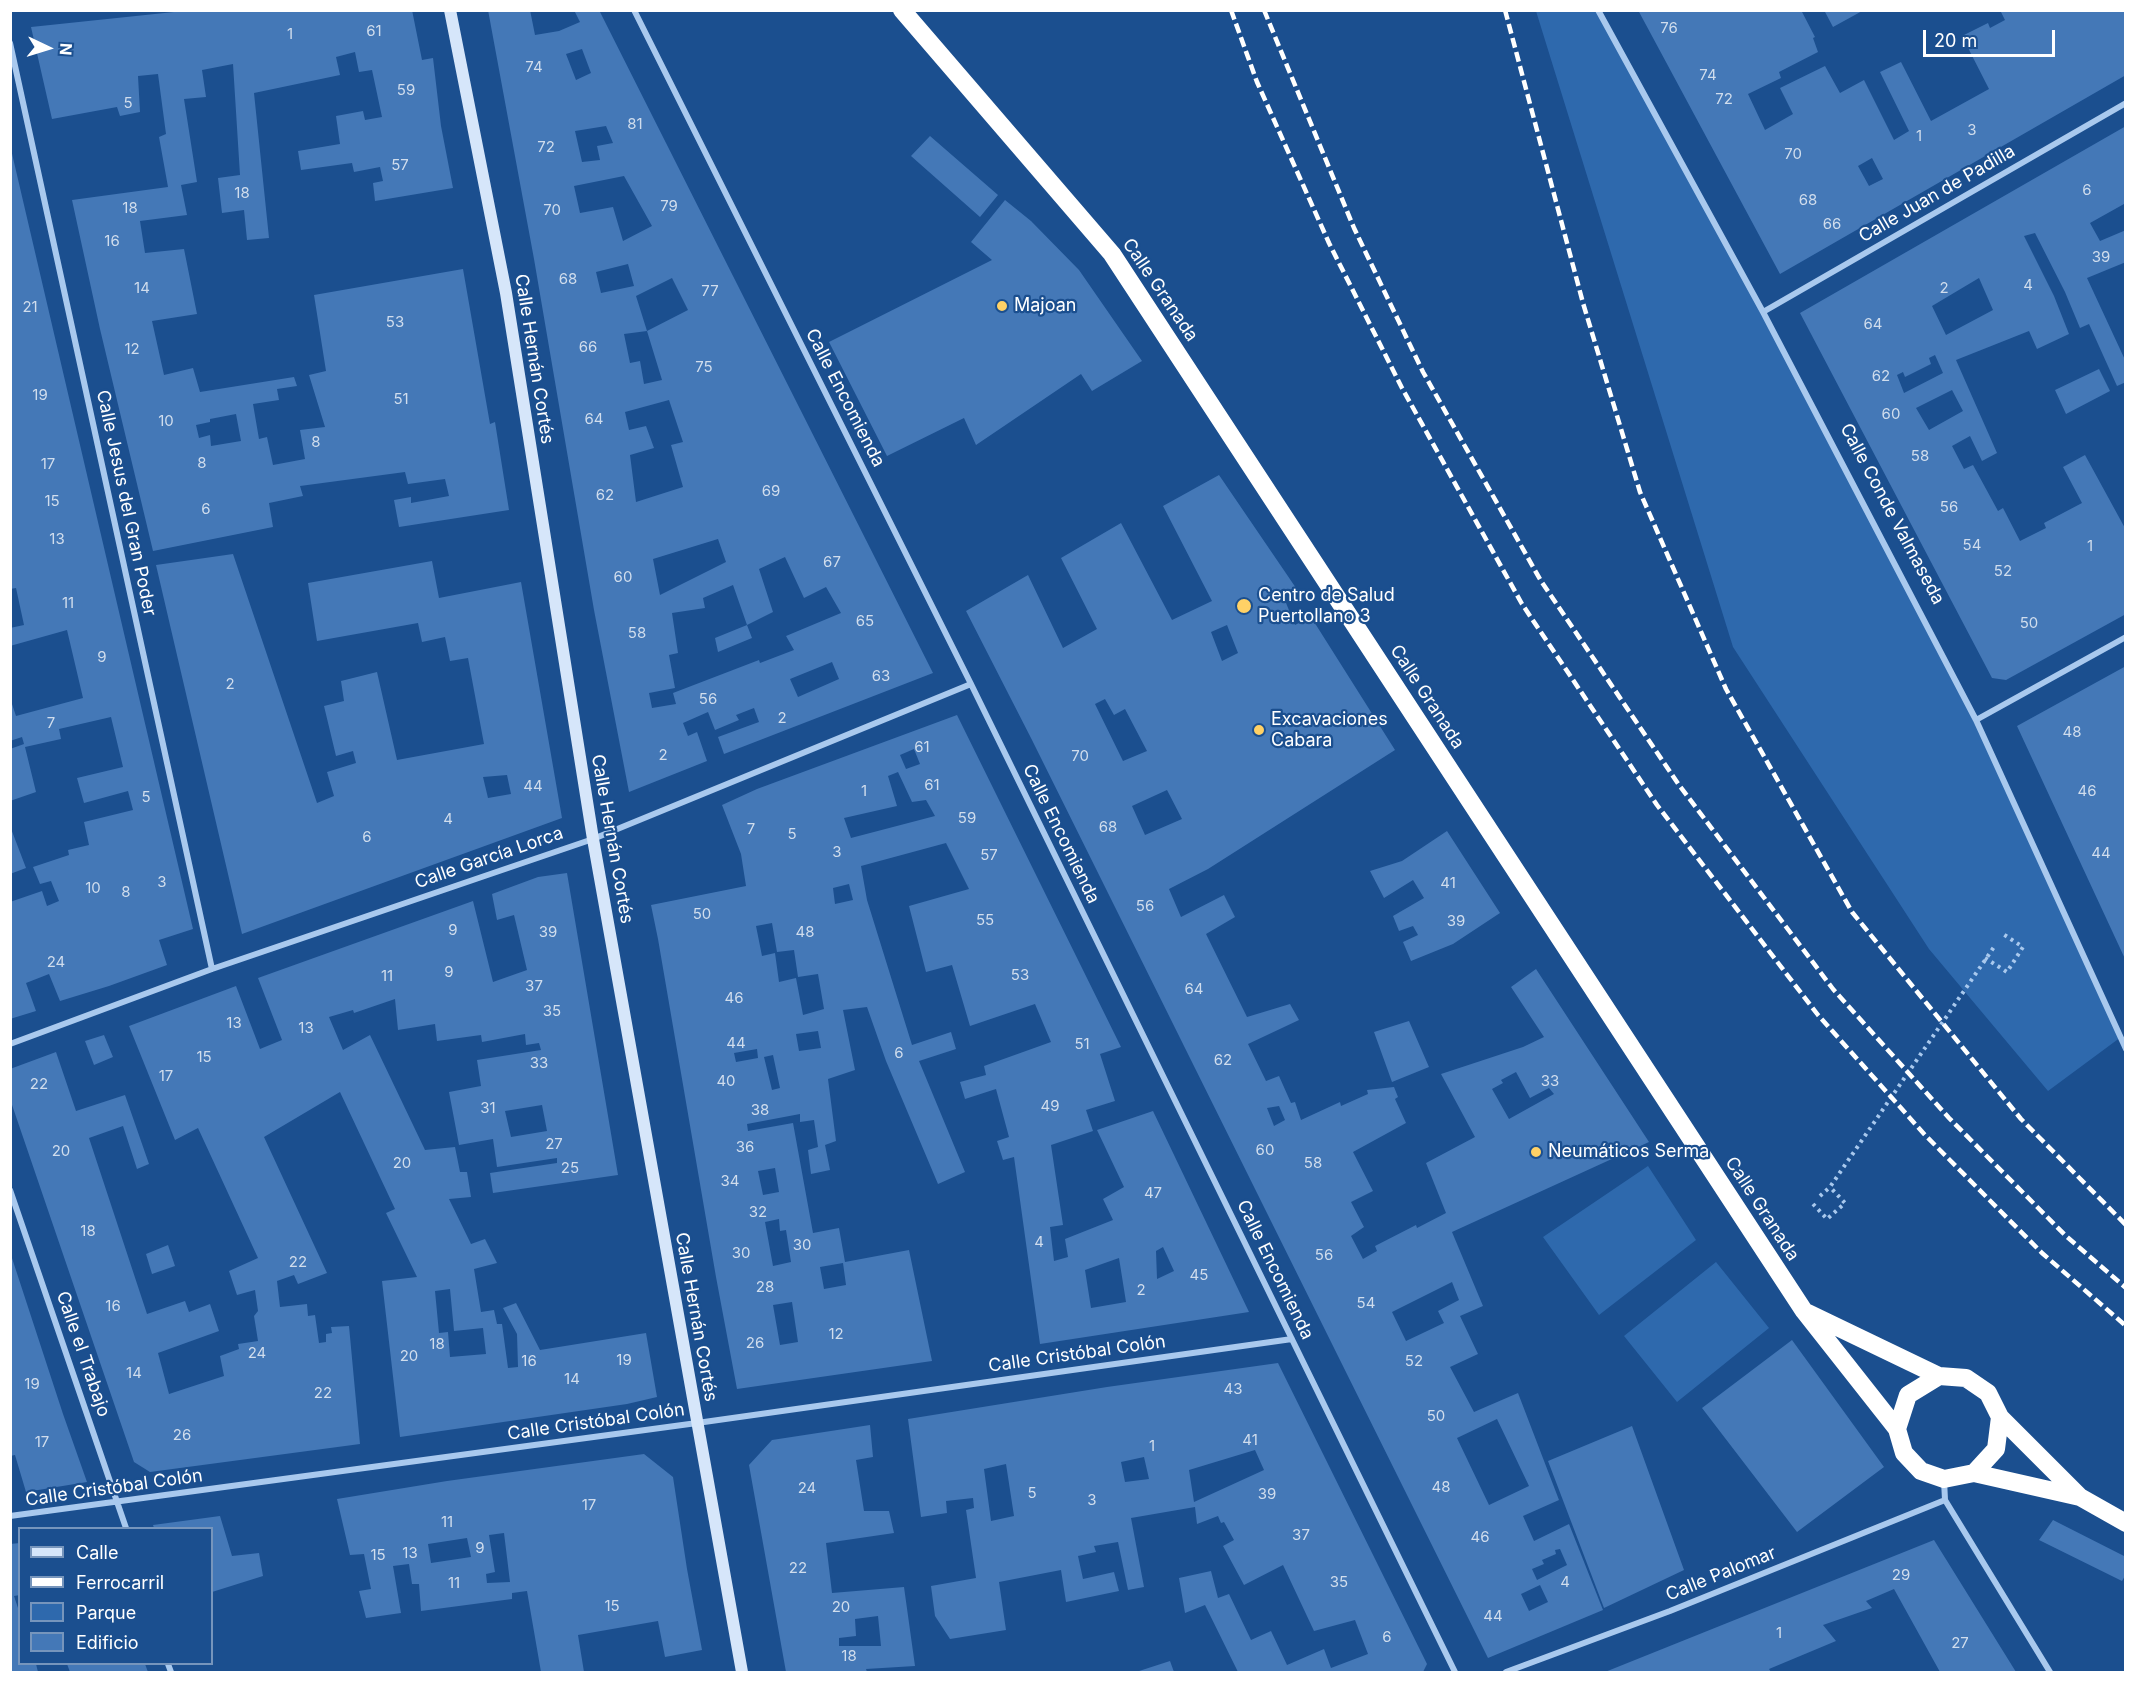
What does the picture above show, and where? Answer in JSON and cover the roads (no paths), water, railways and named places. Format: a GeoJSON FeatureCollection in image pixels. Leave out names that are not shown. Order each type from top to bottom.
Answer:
{"type":"FeatureCollection","features":[{"type":"Feature","properties":{"kind":"highway","name":"Calle Granada"},"geometry":{"type":"LineString","coordinates":[[902,10],[1112,254],[1804,1311],[1897,1429]]}},
{"type":"Feature","properties":{"kind":"highway"},"geometry":{"type":"LineString","coordinates":[[1804,1311],[1939,1376],[1966,1378],[1988,1393],[2000,1417],[2080,1497],[2126,1523]]}},
{"type":"Feature","properties":{"kind":"highway"},"geometry":{"type":"LineString","coordinates":[[1939,1376],[1908,1395],[1897,1429],[1904,1453],[1921,1471],[1944,1479],[1974,1473],[2080,1497]]}},
{"type":"Feature","properties":{"kind":"highway"},"geometry":{"type":"LineString","coordinates":[[1974,1473],[1996,1449],[2000,1417]]}},
{"type":"Feature","properties":{"kind":"main road","name":"Calle Hernán Cortés"},"geometry":{"type":"LineString","coordinates":[[450,10],[506,293],[592,839],[742,1672]]}},
{"type":"Feature","properties":{"kind":"street","name":"Calle Encomienda"},"geometry":{"type":"LineString","coordinates":[[634,10],[971,684],[1455,1672]]}},
{"type":"Feature","properties":{"kind":"street","name":"Calle Conde Valmaseda"},"geometry":{"type":"LineString","coordinates":[[1598,10],[1763,312],[1976,720],[2126,1049]]}},
{"type":"Feature","properties":{"kind":"street","name":"Calle Jesus del Gran Poder"},"geometry":{"type":"LineString","coordinates":[[10,43],[212,969]]}},
{"type":"Feature","properties":{"kind":"street","name":"Calle Juan de Padilla"},"geometry":{"type":"LineString","coordinates":[[1763,312],[2126,103]]}},
{"type":"Feature","properties":{"kind":"street"},"geometry":{"type":"LineString","coordinates":[[1976,720],[2126,637]]}},
{"type":"Feature","properties":{"kind":"street","name":"Calle García Lorca"},"geometry":{"type":"LineString","coordinates":[[10,1044],[212,969],[592,839],[971,684]]}},
{"type":"Feature","properties":{"kind":"street","name":"Calle el Trabajo"},"geometry":{"type":"LineString","coordinates":[[10,1190],[126,1527]]}},
{"type":"Feature","properties":{"kind":"street","name":"Calle Cristóbal Colón"},"geometry":{"type":"LineString","coordinates":[[10,1516],[118,1503],[1292,1339]]}},
{"type":"Feature","properties":{"kind":"street"},"geometry":{"type":"LineString","coordinates":[[1944,1479],[1945,1500],[2050,1672]]}},
{"type":"Feature","properties":{"kind":"street","name":"Calle Palomar"},"geometry":{"type":"LineString","coordinates":[[1506,1672],[1670,1611],[1945,1500]]}},
{"type":"Feature","properties":{"kind":"railway"},"geometry":{"type":"LineString","coordinates":[[1231,10],[1257,82],[1329,243],[1402,388],[1522,604],[1657,805],[1818,1015],[1925,1135],[2042,1253],[2126,1326]]}},
{"type":"Feature","properties":{"kind":"railway"},"geometry":{"type":"LineString","coordinates":[[1264,10],[1354,228],[1423,372],[1541,581],[1679,785],[1833,989],[1949,1118],[2066,1236],[2126,1288]]}},
{"type":"Feature","properties":{"kind":"railway"},"geometry":{"type":"LineString","coordinates":[[1505,10],[1583,303],[1640,492],[1726,689],[1852,912],[2021,1119],[2126,1225]]}},
{"type":"Feature","properties":{"kind":"place","name":"Majoan"},"geometry":{"type":"Point","coordinates":[1002,306]}},
{"type":"Feature","properties":{"kind":"place","name":"Centro de Salud Puertollano 3"},"geometry":{"type":"Point","coordinates":[1244,606]}},
{"type":"Feature","properties":{"kind":"place","name":"Excavaciones Cabara"},"geometry":{"type":"Point","coordinates":[1259,730]}},
{"type":"Feature","properties":{"kind":"place","name":"Neumáticos Serma"},"geometry":{"type":"Point","coordinates":[1536,1152]}}]}
